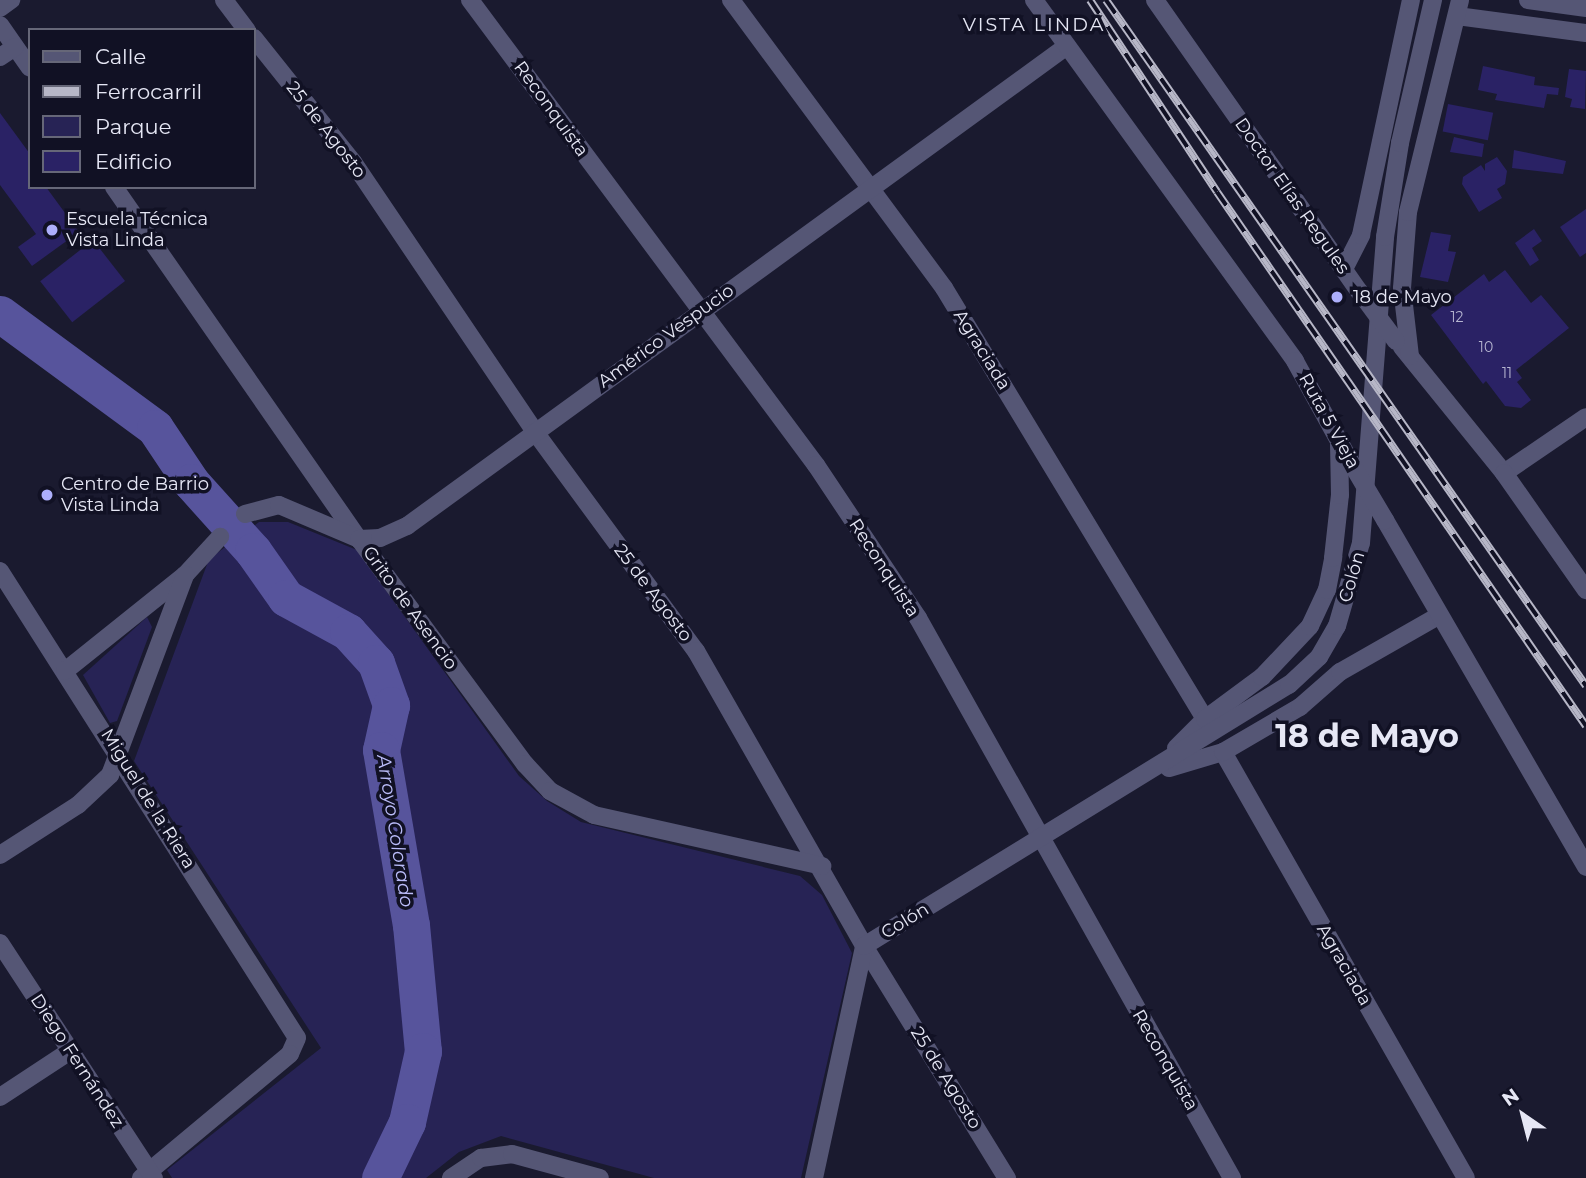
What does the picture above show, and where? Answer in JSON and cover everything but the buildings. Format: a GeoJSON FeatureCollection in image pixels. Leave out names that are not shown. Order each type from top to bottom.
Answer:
{"type":"FeatureCollection","features":[{"type":"Feature","properties":{"kind":"street"},"geometry":{"type":"LineString","coordinates":[[0,8],[11,0]]}},
{"type":"Feature","properties":{"kind":"street"},"geometry":{"type":"LineString","coordinates":[[224,0],[245,28]]}},
{"type":"Feature","properties":{"kind":"street","name":"Reconquista"},"geometry":{"type":"LineString","coordinates":[[470,0],[816,465],[918,618],[1040,841],[1232,1178]]}},
{"type":"Feature","properties":{"kind":"street","name":"Agraciada"},"geometry":{"type":"LineString","coordinates":[[731,0],[943,288],[1205,719]]}},
{"type":"Feature","properties":{"kind":"street","name":"Ruta 5 Vieja"},"geometry":{"type":"LineString","coordinates":[[1034,0],[1295,361],[1438,615],[1586,867]]}},
{"type":"Feature","properties":{"kind":"street","name":"Doctor Elías Regules"},"geometry":{"type":"LineString","coordinates":[[1155,0],[1359,291],[1396,341],[1504,473],[1586,590]]}},
{"type":"Feature","properties":{"kind":"street"},"geometry":{"type":"LineString","coordinates":[[1344,269],[1360,235],[1411,0]]}},
{"type":"Feature","properties":{"kind":"street","name":"Colón"},"geometry":{"type":"LineString","coordinates":[[814,1178],[864,946],[1040,841],[1289,685],[1318,657],[1341,614],[1361,543],[1385,237],[1400,143],[1433,0]]}},
{"type":"Feature","properties":{"kind":"street"},"geometry":{"type":"LineString","coordinates":[[1528,0],[1586,8]]}},
{"type":"Feature","properties":{"kind":"street"},"geometry":{"type":"LineString","coordinates":[[1410,356],[1402,288],[1408,212],[1458,8],[1586,33]]}},
{"type":"Feature","properties":{"kind":"street"},"geometry":{"type":"LineString","coordinates":[[0,25],[8,52],[28,67]]}},
{"type":"Feature","properties":{"kind":"street","name":"25 de Agosto"},"geometry":{"type":"LineString","coordinates":[[256,41],[353,162],[535,432],[696,651],[822,866],[864,946],[1007,1178]]}},
{"type":"Feature","properties":{"kind":"street","name":"Américo Vespucio"},"geometry":{"type":"LineString","coordinates":[[359,539],[380,538],[407,526],[869,187],[1068,46]]}},
{"type":"Feature","properties":{"kind":"street","name":"Grito de Asencio"},"geometry":{"type":"LineString","coordinates":[[115,189],[359,539],[524,764],[550,791],[594,815],[822,866]]}},
{"type":"Feature","properties":{"kind":"street"},"geometry":{"type":"LineString","coordinates":[[1504,473],[1586,417]]}},
{"type":"Feature","properties":{"kind":"street","name":"Colón"},"geometry":{"type":"LineString","coordinates":[[1149,774],[1205,719],[1262,677],[1310,626],[1327,590],[1333,558],[1340,495],[1339,442]]}},
{"type":"Feature","properties":{"kind":"street"},"geometry":{"type":"LineString","coordinates":[[245,514],[279,505],[359,539]]}},
{"type":"Feature","properties":{"kind":"street"},"geometry":{"type":"LineString","coordinates":[[65,671],[185,575],[220,537]]}},
{"type":"Feature","properties":{"kind":"street","name":"Miguel de la Riera"},"geometry":{"type":"LineString","coordinates":[[0,571],[118,750],[297,1038],[290,1054],[148,1175]]}},
{"type":"Feature","properties":{"kind":"street"},"geometry":{"type":"LineString","coordinates":[[0,855],[97,788],[110,775],[185,575]]}},
{"type":"Feature","properties":{"kind":"street","name":"Colón"},"geometry":{"type":"LineString","coordinates":[[1149,774],[1223,752],[1300,707],[1340,672],[1438,615]]}},
{"type":"Feature","properties":{"kind":"street","name":"Agraciada"},"geometry":{"type":"LineString","coordinates":[[1223,752],[1466,1178]]}},
{"type":"Feature","properties":{"kind":"street","name":"Diego Fernández"},"geometry":{"type":"LineString","coordinates":[[0,943],[148,1175]]}},
{"type":"Feature","properties":{"kind":"street"},"geometry":{"type":"LineString","coordinates":[[0,1097],[70,1051]]}},
{"type":"Feature","properties":{"kind":"street"},"geometry":{"type":"LineString","coordinates":[[458,1176],[481,1158],[512,1154],[600,1178]]}},
{"type":"Feature","properties":{"kind":"green space"},"geometry":{"type":"Polygon","coordinates":[[[259,522],[288,522],[357,550],[519,776],[547,801],[581,822],[800,876],[822,895],[852,953],[801,1178],[654,1178],[501,1136],[459,1152],[426,1178],[172,1178],[167,1170],[321,1048],[134,761],[209,559],[259,522]]]}},
{"type":"Feature","properties":{"kind":"green space"},"geometry":{"type":"Polygon","coordinates":[[[147,617],[152,627],[117,721],[110,723],[83,675],[147,617]]]}},
{"type":"Feature","properties":{"kind":"waterway","name":"Arroyo Colorado"},"geometry":{"type":"LineString","coordinates":[[0,314],[155,428],[191,482],[253,551],[286,598],[348,632],[376,663],[391,705],[381,750],[411,925],[423,1051],[407,1122],[380,1178]]}},
{"type":"Feature","properties":{"kind":"railway"},"geometry":{"type":"LineString","coordinates":[[1090,0],[1217,192],[1586,726]]}},
{"type":"Feature","properties":{"kind":"railway"},"geometry":{"type":"LineString","coordinates":[[1106,0],[1586,686]]}},
{"type":"Feature","properties":{"kind":"place","name":"Escuela Técnica Vista Linda"},"geometry":{"type":"Point","coordinates":[52,230]}},
{"type":"Feature","properties":{"kind":"place","name":"18 de Mayo"},"geometry":{"type":"Point","coordinates":[1337,297]}},
{"type":"Feature","properties":{"kind":"place","name":"Centro de Barrio Vista Linda"},"geometry":{"type":"Point","coordinates":[47,495]}},
{"type":"Feature","properties":{"kind":"district","name":"VISTA LINDA"},"geometry":{"type":"Point","coordinates":[1034,25]}},
{"type":"Feature","properties":{"kind":"district","name":"18 de Mayo"},"geometry":{"type":"Point","coordinates":[1367,736]}}]}
